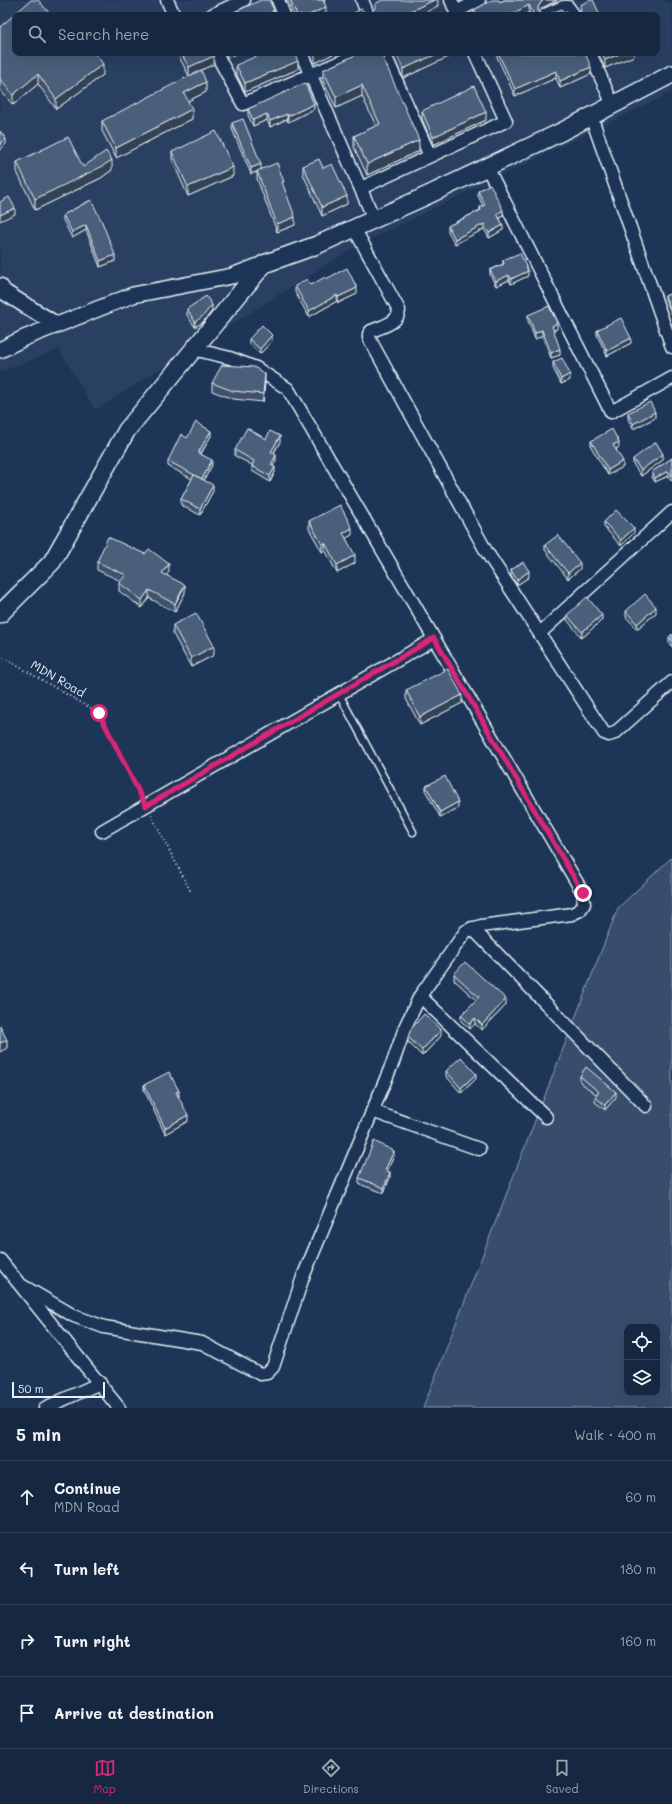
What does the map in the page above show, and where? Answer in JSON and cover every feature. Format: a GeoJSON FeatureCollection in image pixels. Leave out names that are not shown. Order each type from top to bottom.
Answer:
{"type":"FeatureCollection","features":[{"type":"Feature","properties":{"kind":"main road"},"geometry":{"type":"LineString","coordinates":[[0,614],[52,562],[126,430],[264,264],[317,245],[487,167],[672,74]]}},
{"type":"Feature","properties":{"kind":"street"},"geometry":{"type":"LineString","coordinates":[[167,0],[173,12]]}},
{"type":"Feature","properties":{"kind":"street"},"geometry":{"type":"LineString","coordinates":[[218,12],[244,0]]}},
{"type":"Feature","properties":{"kind":"street"},"geometry":{"type":"LineString","coordinates":[[278,0],[283,12]]}},
{"type":"Feature","properties":{"kind":"street"},"geometry":{"type":"LineString","coordinates":[[362,0],[367,12]]}},
{"type":"Feature","properties":{"kind":"street"},"geometry":{"type":"LineString","coordinates":[[451,0],[454,12]]}},
{"type":"Feature","properties":{"kind":"street"},"geometry":{"type":"LineString","coordinates":[[458,12],[479,0]]}},
{"type":"Feature","properties":{"kind":"street"},"geometry":{"type":"LineString","coordinates":[[552,12],[563,7],[568,7],[572,12]]}},
{"type":"Feature","properties":{"kind":"street"},"geometry":{"type":"LineString","coordinates":[[218,56],[243,104],[354,56]]}},
{"type":"Feature","properties":{"kind":"street"},"geometry":{"type":"LineString","coordinates":[[302,56],[374,219]]}},
{"type":"Feature","properties":{"kind":"street"},"geometry":{"type":"LineString","coordinates":[[385,56],[430,156]]}},
{"type":"Feature","properties":{"kind":"street"},"geometry":{"type":"LineString","coordinates":[[361,188],[506,121],[476,56]]}},
{"type":"Feature","properties":{"kind":"street"},"geometry":{"type":"LineString","coordinates":[[591,56],[613,105]]}},
{"type":"Feature","properties":{"kind":"street"},"geometry":{"type":"LineString","coordinates":[[591,116],[672,347]]}},
{"type":"Feature","properties":{"kind":"street"},"geometry":{"type":"LineString","coordinates":[[487,167],[611,412],[672,378]]}},
{"type":"Feature","properties":{"kind":"street"},"geometry":{"type":"LineString","coordinates":[[354,228],[398,310],[399,315],[396,320],[371,331],[369,338],[486,551],[604,733],[609,735],[616,733],[672,682]]}},
{"type":"Feature","properties":{"kind":"street"},"geometry":{"type":"LineString","coordinates":[[0,350],[24,338],[133,296],[232,276],[264,264]]}},
{"type":"Feature","properties":{"kind":"street"},"geometry":{"type":"LineString","coordinates":[[0,286],[4,292],[57,325]]}},
{"type":"Feature","properties":{"kind":"street"},"geometry":{"type":"LineString","coordinates":[[21,1285],[74,1316],[104,1327],[202,1343],[260,1374],[267,1373],[273,1367],[303,1277],[396,1054],[406,1025],[420,996],[462,935],[472,928],[572,914],[580,910],[584,904],[583,893],[288,389],[256,368],[230,358],[193,349]]}},
{"type":"Feature","properties":{"kind":"street"},"geometry":{"type":"LineString","coordinates":[[540,633],[672,512]]}},
{"type":"Feature","properties":{"kind":"street"},"geometry":{"type":"LineString","coordinates":[[102,831],[434,638]]}},
{"type":"Feature","properties":{"kind":"street"},"geometry":{"type":"LineString","coordinates":[[472,928],[646,1106]]}},
{"type":"Feature","properties":{"kind":"street"},"geometry":{"type":"LineString","coordinates":[[420,996],[546,1117]]}},
{"type":"Feature","properties":{"kind":"street"},"geometry":{"type":"LineString","coordinates":[[372,1111],[479,1150]]}},
{"type":"Feature","properties":{"kind":"street"},"geometry":{"type":"LineString","coordinates":[[0,1260],[119,1408]]}},
{"type":"Feature","properties":{"kind":"street"},"geometry":{"type":"LineString","coordinates":[[45,1408],[100,1383]]}},
{"type":"Feature","properties":{"kind":"lane"},"geometry":{"type":"LineString","coordinates":[[339,694],[413,832]]}},
{"type":"Feature","properties":{"kind":"path","name":"MDN Road"},"geometry":{"type":"LineString","coordinates":[[0,656],[99,713],[191,892]]}},
{"type":"Feature","properties":{"kind":"shaded area"},"geometry":{"type":"Polygon","coordinates":[[[0,0],[663,0],[672,5],[672,92],[353,248],[95,410],[59,349],[0,372],[0,0]]]}},
{"type":"Feature","properties":{"kind":"shaded area"},"geometry":{"type":"Polygon","coordinates":[[[672,857],[672,1408],[423,1408],[618,908],[672,857]]]}},
{"type":"Feature","properties":{"kind":"building"},"geometry":{"type":"Polygon","coordinates":[[[31,0],[38,0],[48,12],[17,12],[31,0]]]}},
{"type":"Feature","properties":{"kind":"building"},"geometry":{"type":"Polygon","coordinates":[[[261,0],[269,0],[274,10],[272,12],[235,12],[261,0]]]}},
{"type":"Feature","properties":{"kind":"building"},"geometry":{"type":"Polygon","coordinates":[[[290,0],[323,0],[326,7],[315,12],[296,12],[290,0]]]}},
{"type":"Feature","properties":{"kind":"building"},"geometry":{"type":"Polygon","coordinates":[[[382,0],[434,0],[408,12],[372,12],[375,8],[375,4],[382,0]]]}},
{"type":"Feature","properties":{"kind":"building"},"geometry":{"type":"Polygon","coordinates":[[[492,0],[499,0],[500,2],[504,0],[544,0],[538,7],[540,12],[532,12],[529,5],[516,12],[475,12],[474,10],[492,0]]]}},
{"type":"Feature","properties":{"kind":"building"},"geometry":{"type":"Polygon","coordinates":[[[593,0],[599,12],[580,12],[581,11],[580,5],[593,0]]]}},
{"type":"Feature","properties":{"kind":"building"},"geometry":{"type":"Polygon","coordinates":[[[361,9],[365,12],[356,12],[361,9]]]}},
{"type":"Feature","properties":{"kind":"building"},"geometry":{"type":"Polygon","coordinates":[[[562,9],[564,12],[554,12],[562,9]]]}},
{"type":"Feature","properties":{"kind":"building"},"geometry":{"type":"Polygon","coordinates":[[[12,17],[12,56],[97,56],[103,64],[56,99],[38,74],[13,95],[0,79],[0,27],[12,17]]]}},
{"type":"Feature","properties":{"kind":"building"},"geometry":{"type":"Polygon","coordinates":[[[183,56],[214,56],[189,67],[183,56]]]}},
{"type":"Feature","properties":{"kind":"building"},"geometry":{"type":"Polygon","coordinates":[[[257,56],[296,56],[298,61],[245,83],[236,65],[257,56]]]}},
{"type":"Feature","properties":{"kind":"building"},"geometry":{"type":"Polygon","coordinates":[[[353,56],[382,56],[419,140],[367,164],[354,136],[380,124],[362,85],[336,97],[323,70],[353,56]]]}},
{"type":"Feature","properties":{"kind":"building"},"geometry":{"type":"Polygon","coordinates":[[[397,56],[432,56],[403,69],[397,56]]]}},
{"type":"Feature","properties":{"kind":"building"},"geometry":{"type":"Polygon","coordinates":[[[499,56],[586,56],[591,67],[560,81],[556,71],[515,89],[499,56]]]}},
{"type":"Feature","properties":{"kind":"building"},"geometry":{"type":"Polygon","coordinates":[[[603,56],[615,56],[605,60],[603,56]]]}},
{"type":"Feature","properties":{"kind":"building"},"geometry":{"type":"Polygon","coordinates":[[[201,70],[206,82],[184,93],[192,109],[116,148],[102,121],[201,70]]]}},
{"type":"Feature","properties":{"kind":"building"},"geometry":{"type":"Polygon","coordinates":[[[305,83],[314,104],[288,116],[287,114],[270,121],[267,114],[253,120],[248,109],[305,83]]]}},
{"type":"Feature","properties":{"kind":"building"},"geometry":{"type":"Polygon","coordinates":[[[474,86],[486,112],[433,137],[422,111],[474,86]]]}},
{"type":"Feature","properties":{"kind":"building"},"geometry":{"type":"Polygon","coordinates":[[[243,119],[261,164],[251,168],[232,123],[243,119]]]}},
{"type":"Feature","properties":{"kind":"building"},"geometry":{"type":"Polygon","coordinates":[[[0,131],[6,139],[0,144],[0,131]]]}},
{"type":"Feature","properties":{"kind":"building"},"geometry":{"type":"Polygon","coordinates":[[[216,131],[233,167],[188,187],[172,152],[216,131]]]}},
{"type":"Feature","properties":{"kind":"building"},"geometry":{"type":"Polygon","coordinates":[[[68,137],[83,167],[106,151],[112,160],[101,167],[35,199],[17,162],[68,137]]]}},
{"type":"Feature","properties":{"kind":"building"},"geometry":{"type":"Polygon","coordinates":[[[319,159],[323,168],[332,164],[347,196],[322,207],[303,166],[319,159]]]}},
{"type":"Feature","properties":{"kind":"building"},"geometry":{"type":"Polygon","coordinates":[[[277,163],[284,182],[282,182],[295,217],[277,224],[257,171],[277,163]]]}},
{"type":"Feature","properties":{"kind":"building"},"geometry":{"type":"Polygon","coordinates":[[[490,184],[503,210],[497,214],[503,225],[489,233],[484,224],[455,239],[448,226],[481,210],[480,207],[485,205],[478,191],[490,184]]]}},
{"type":"Feature","properties":{"kind":"building"},"geometry":{"type":"Polygon","coordinates":[[[9,197],[15,208],[0,215],[0,202],[9,197]]]}},
{"type":"Feature","properties":{"kind":"building"},"geometry":{"type":"Polygon","coordinates":[[[91,200],[102,222],[115,255],[100,261],[86,225],[72,232],[63,215],[91,200]]]}},
{"type":"Feature","properties":{"kind":"building"},"geometry":{"type":"Polygon","coordinates":[[[520,253],[528,271],[511,279],[509,275],[496,281],[490,270],[504,264],[503,260],[520,253]]]}},
{"type":"Feature","properties":{"kind":"building"},"geometry":{"type":"Polygon","coordinates":[[[347,268],[357,288],[338,297],[337,295],[309,311],[295,286],[307,279],[311,285],[325,277],[326,279],[347,268]]]}},
{"type":"Feature","properties":{"kind":"building"},"geometry":{"type":"Polygon","coordinates":[[[672,293],[672,312],[665,296],[672,293]]]}},
{"type":"Feature","properties":{"kind":"building"},"geometry":{"type":"Polygon","coordinates":[[[206,296],[212,305],[203,316],[195,322],[187,309],[206,296]]]}},
{"type":"Feature","properties":{"kind":"building"},"geometry":{"type":"Polygon","coordinates":[[[549,306],[557,323],[552,326],[560,349],[551,353],[542,330],[535,333],[528,315],[549,306]]]}},
{"type":"Feature","properties":{"kind":"building"},"geometry":{"type":"Polygon","coordinates":[[[621,318],[631,338],[607,351],[597,330],[621,318]]]}},
{"type":"Feature","properties":{"kind":"building"},"geometry":{"type":"Polygon","coordinates":[[[262,325],[272,335],[260,349],[249,339],[262,325]]]}},
{"type":"Feature","properties":{"kind":"building"},"geometry":{"type":"Polygon","coordinates":[[[562,358],[570,374],[561,379],[553,362],[562,358]]]}},
{"type":"Feature","properties":{"kind":"building"},"geometry":{"type":"Polygon","coordinates":[[[222,365],[254,367],[265,374],[263,394],[233,391],[212,383],[222,365]]]}},
{"type":"Feature","properties":{"kind":"building"},"geometry":{"type":"Polygon","coordinates":[[[650,402],[655,412],[633,424],[628,413],[650,402]]]}},
{"type":"Feature","properties":{"kind":"building"},"geometry":{"type":"Polygon","coordinates":[[[196,422],[211,431],[198,453],[212,460],[202,479],[168,461],[181,434],[187,438],[196,422]]]}},
{"type":"Feature","properties":{"kind":"building"},"geometry":{"type":"Polygon","coordinates":[[[247,428],[266,439],[270,431],[280,436],[271,452],[276,455],[271,465],[275,467],[270,476],[252,466],[254,461],[235,450],[247,428]]]}},
{"type":"Feature","properties":{"kind":"building"},"geometry":{"type":"Polygon","coordinates":[[[612,429],[619,442],[613,445],[623,461],[608,470],[591,441],[612,429]]]}},
{"type":"Feature","properties":{"kind":"building"},"geometry":{"type":"Polygon","coordinates":[[[656,442],[663,454],[641,470],[633,459],[656,442]]]}},
{"type":"Feature","properties":{"kind":"building"},"geometry":{"type":"Polygon","coordinates":[[[672,458],[672,476],[668,471],[655,478],[652,472],[672,458]]]}},
{"type":"Feature","properties":{"kind":"building"},"geometry":{"type":"Polygon","coordinates":[[[194,475],[213,485],[200,509],[181,499],[194,475]]]}},
{"type":"Feature","properties":{"kind":"building"},"geometry":{"type":"Polygon","coordinates":[[[340,505],[352,528],[343,533],[355,555],[337,565],[325,543],[322,544],[309,521],[340,505]]]}},
{"type":"Feature","properties":{"kind":"building"},"geometry":{"type":"Polygon","coordinates":[[[616,510],[634,528],[621,540],[604,522],[616,510]]]}},
{"type":"Feature","properties":{"kind":"building"},"geometry":{"type":"Polygon","coordinates":[[[558,535],[580,563],[568,573],[545,545],[558,535]]]}},
{"type":"Feature","properties":{"kind":"building"},"geometry":{"type":"Polygon","coordinates":[[[108,537],[145,554],[149,549],[169,564],[162,573],[185,585],[175,604],[149,590],[142,600],[119,583],[126,575],[97,562],[108,537]]]}},
{"type":"Feature","properties":{"kind":"building"},"geometry":{"type":"Polygon","coordinates":[[[523,562],[529,571],[517,580],[511,570],[523,562]]]}},
{"type":"Feature","properties":{"kind":"building"},"geometry":{"type":"Polygon","coordinates":[[[645,594],[656,607],[637,624],[626,611],[645,594]]]}},
{"type":"Feature","properties":{"kind":"building"},"geometry":{"type":"Polygon","coordinates":[[[587,597],[602,615],[582,632],[567,615],[587,597]]]}},
{"type":"Feature","properties":{"kind":"building"},"geometry":{"type":"Polygon","coordinates":[[[196,613],[214,646],[191,658],[173,625],[196,613]]]}},
{"type":"Feature","properties":{"kind":"building"},"geometry":{"type":"Polygon","coordinates":[[[672,634],[672,641],[669,637],[672,634]]]}},
{"type":"Feature","properties":{"kind":"building"},"geometry":{"type":"Polygon","coordinates":[[[448,669],[462,695],[420,717],[406,690],[448,669]]]}},
{"type":"Feature","properties":{"kind":"building"},"geometry":{"type":"Polygon","coordinates":[[[445,776],[458,802],[440,812],[426,786],[445,776]]]}},
{"type":"Feature","properties":{"kind":"building"},"geometry":{"type":"Polygon","coordinates":[[[465,962],[506,999],[482,1025],[475,1018],[470,1024],[461,1015],[479,997],[454,974],[465,962]]]}},
{"type":"Feature","properties":{"kind":"building"},"geometry":{"type":"Polygon","coordinates":[[[424,1014],[441,1030],[422,1050],[408,1037],[411,1029],[424,1014]]]}},
{"type":"Feature","properties":{"kind":"building"},"geometry":{"type":"Polygon","coordinates":[[[0,1026],[7,1040],[0,1043],[0,1026]]]}},
{"type":"Feature","properties":{"kind":"building"},"geometry":{"type":"Polygon","coordinates":[[[461,1057],[476,1074],[461,1088],[446,1071],[461,1057]]]}},
{"type":"Feature","properties":{"kind":"building"},"geometry":{"type":"Polygon","coordinates":[[[586,1067],[616,1092],[605,1105],[595,1097],[599,1092],[580,1076],[586,1067]]]}},
{"type":"Feature","properties":{"kind":"building"},"geometry":{"type":"Polygon","coordinates":[[[169,1072],[179,1091],[176,1092],[188,1115],[165,1128],[144,1085],[169,1072]]]}},
{"type":"Feature","properties":{"kind":"building"},"geometry":{"type":"Polygon","coordinates":[[[374,1141],[394,1151],[385,1170],[390,1172],[384,1188],[359,1178],[374,1141]]]}},
{"type":"Feature","properties":{"kind":"route"},"geometry":{"type":"LineString","coordinates":[[99,713],[146,806],[434,638],[583,893]]}}]}
